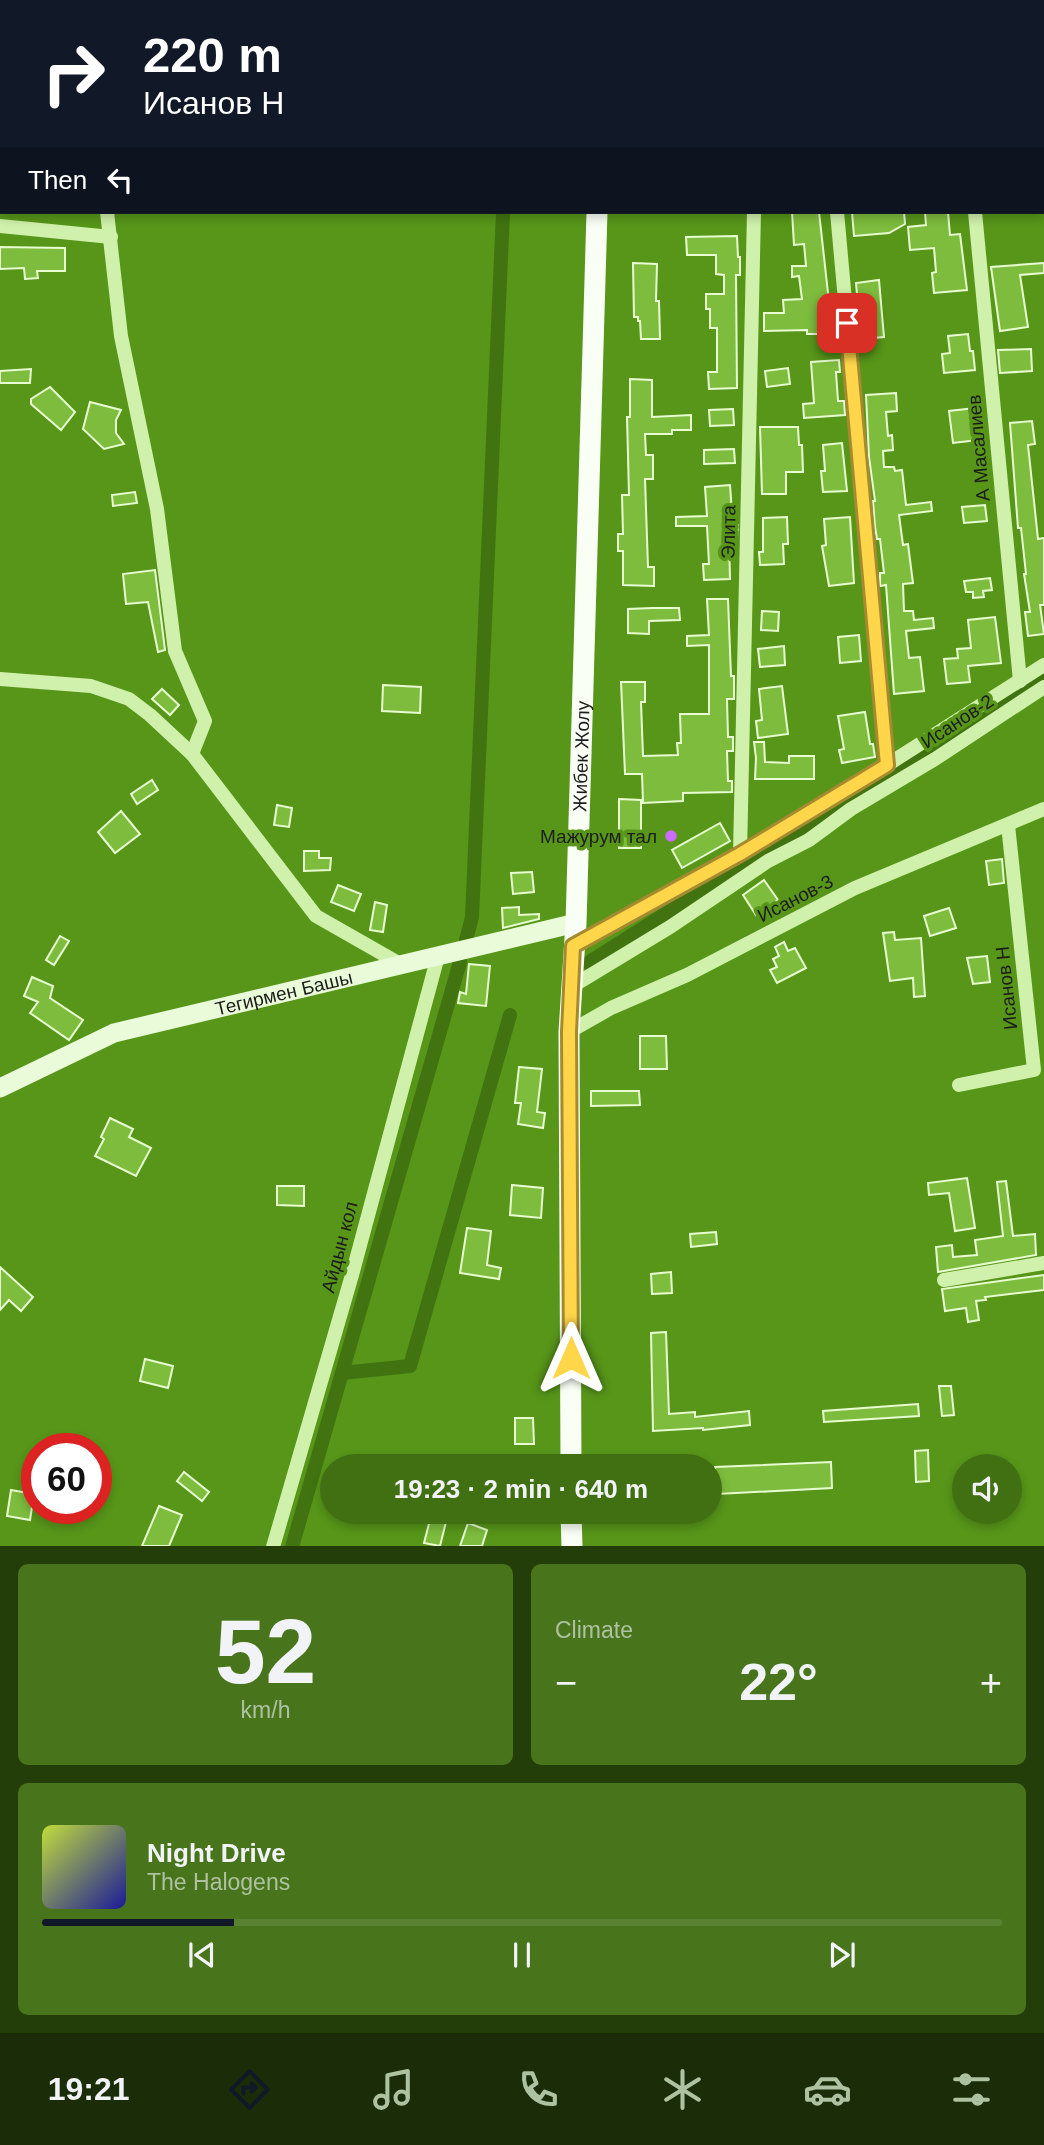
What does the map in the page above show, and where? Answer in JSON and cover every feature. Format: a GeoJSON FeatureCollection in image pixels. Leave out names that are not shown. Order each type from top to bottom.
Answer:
{"type":"FeatureCollection","features":[{"type":"Feature","properties":{"kind":"main road","name":"Жибек Жолу"},"geometry":{"type":"LineString","coordinates":[[571,1454],[569,1032],[576,923],[597,214]]}},
{"type":"Feature","properties":{"kind":"main road"},"geometry":{"type":"LineString","coordinates":[[571,1524],[572,1546]]}},
{"type":"Feature","properties":{"kind":"street"},"geometry":{"type":"LineString","coordinates":[[107,214],[121,336],[157,509],[175,651],[205,721],[192,754]]}},
{"type":"Feature","properties":{"kind":"street","name":"Элита"},"geometry":{"type":"LineString","coordinates":[[740,854],[754,214]]}},
{"type":"Feature","properties":{"kind":"street"},"geometry":{"type":"LineString","coordinates":[[837,214],[887,765]]}},
{"type":"Feature","properties":{"kind":"street","name":"А Масалиев"},"geometry":{"type":"LineString","coordinates":[[975,214],[1020,681]]}},
{"type":"Feature","properties":{"kind":"street"},"geometry":{"type":"LineString","coordinates":[[0,226],[111,237]]}},
{"type":"Feature","properties":{"kind":"street"},"geometry":{"type":"LineString","coordinates":[[573,946],[740,854],[1044,666]]}},
{"type":"Feature","properties":{"kind":"street"},"geometry":{"type":"LineString","coordinates":[[0,680],[91,686],[129,699],[192,754],[316,916],[402,965]]}},
{"type":"Feature","properties":{"kind":"street","name":"Исанов-2"},"geometry":{"type":"LineString","coordinates":[[571,987],[670,927],[768,861],[809,840],[851,809],[955,746],[1044,687]]}},
{"type":"Feature","properties":{"kind":"street","name":"Исанов-3"},"geometry":{"type":"LineString","coordinates":[[569,1032],[611,1008],[687,975],[855,888],[1044,809]]}},
{"type":"Feature","properties":{"kind":"street","name":"Исанов Н"},"geometry":{"type":"LineString","coordinates":[[959,1085],[1034,1070],[1008,825]]}},
{"type":"Feature","properties":{"kind":"street","name":"Тегирмен Башы"},"geometry":{"type":"LineString","coordinates":[[0,1088],[114,1033],[576,923]]}},
{"type":"Feature","properties":{"kind":"street","name":"Айдын кол"},"geometry":{"type":"LineString","coordinates":[[273,1546],[352,1275],[438,956]]}},
{"type":"Feature","properties":{"kind":"street"},"geometry":{"type":"LineString","coordinates":[[944,1280],[1044,1263]]}},
{"type":"Feature","properties":{"kind":"building"},"geometry":{"type":"Polygon","coordinates":[[[792,214],[819,214],[831,328],[824,328],[824,334],[807,334],[807,330],[764,331],[764,313],[784,313],[783,300],[802,299],[799,276],[792,277],[792,266],[806,266],[804,244],[794,245],[792,214]]]}},
{"type":"Feature","properties":{"kind":"building"},"geometry":{"type":"Polygon","coordinates":[[[852,214],[904,214],[905,224],[889,233],[854,236],[852,214]]]}},
{"type":"Feature","properties":{"kind":"building"},"geometry":{"type":"Polygon","coordinates":[[[925,214],[948,214],[950,235],[960,234],[967,290],[934,293],[934,248],[910,250],[908,227],[926,225],[925,214]]]}},
{"type":"Feature","properties":{"kind":"building"},"geometry":{"type":"Polygon","coordinates":[[[737,236],[740,275],[736,275],[737,388],[709,389],[708,372],[717,372],[717,328],[710,328],[710,309],[706,309],[706,294],[724,294],[724,275],[716,274],[716,255],[687,255],[686,237],[737,236]]]}},
{"type":"Feature","properties":{"kind":"building"},"geometry":{"type":"Polygon","coordinates":[[[0,247],[65,248],[65,271],[37,271],[38,278],[25,279],[24,268],[0,269],[0,247]]]}},
{"type":"Feature","properties":{"kind":"building"},"geometry":{"type":"Polygon","coordinates":[[[633,263],[657,264],[656,301],[659,301],[660,339],[641,339],[640,321],[638,317],[634,317],[633,263]]]}},
{"type":"Feature","properties":{"kind":"building"},"geometry":{"type":"Polygon","coordinates":[[[1044,263],[1044,273],[1020,275],[1028,327],[1000,331],[991,267],[1044,263]]]}},
{"type":"Feature","properties":{"kind":"building"},"geometry":{"type":"Polygon","coordinates":[[[879,280],[884,337],[861,339],[856,283],[879,280]]]}},
{"type":"Feature","properties":{"kind":"building"},"geometry":{"type":"Polygon","coordinates":[[[968,334],[975,370],[944,373],[942,354],[950,353],[948,336],[968,334]]]}},
{"type":"Feature","properties":{"kind":"building"},"geometry":{"type":"Polygon","coordinates":[[[1031,349],[1032,371],[1000,373],[998,350],[1031,349]]]}},
{"type":"Feature","properties":{"kind":"building"},"geometry":{"type":"Polygon","coordinates":[[[839,360],[840,372],[836,372],[838,401],[844,401],[845,415],[804,418],[803,404],[814,403],[811,362],[839,360]]]}},
{"type":"Feature","properties":{"kind":"building"},"geometry":{"type":"Polygon","coordinates":[[[788,368],[790,384],[767,387],[765,371],[788,368]]]}},
{"type":"Feature","properties":{"kind":"building"},"geometry":{"type":"Polygon","coordinates":[[[31,369],[30,383],[0,383],[0,371],[31,369]]]}},
{"type":"Feature","properties":{"kind":"building"},"geometry":{"type":"Polygon","coordinates":[[[630,379],[652,380],[652,417],[691,415],[691,430],[672,430],[672,434],[645,434],[646,455],[653,455],[653,479],[645,479],[648,567],[654,567],[654,586],[623,585],[623,551],[618,551],[618,534],[623,534],[622,495],[629,495],[627,417],[630,417],[630,379]]]}},
{"type":"Feature","properties":{"kind":"building"},"geometry":{"type":"Polygon","coordinates":[[[50,387],[75,412],[61,430],[31,404],[31,399],[50,387]]]}},
{"type":"Feature","properties":{"kind":"building"},"geometry":{"type":"Polygon","coordinates":[[[896,393],[897,411],[886,412],[888,436],[892,435],[893,450],[883,451],[884,467],[894,467],[895,471],[902,470],[906,505],[931,502],[932,511],[899,515],[903,545],[908,544],[913,583],[903,584],[904,611],[913,611],[914,620],[933,618],[934,628],[906,631],[909,658],[920,657],[924,691],[894,694],[886,585],[880,586],[880,573],[884,573],[880,539],[877,539],[875,527],[866,395],[896,393]]]}},
{"type":"Feature","properties":{"kind":"building"},"geometry":{"type":"Polygon","coordinates":[[[90,402],[121,410],[116,420],[116,433],[124,444],[104,449],[83,429],[90,402]]]}},
{"type":"Feature","properties":{"kind":"building"},"geometry":{"type":"Polygon","coordinates":[[[975,408],[978,440],[953,443],[949,411],[975,408]]]}},
{"type":"Feature","properties":{"kind":"building"},"geometry":{"type":"Polygon","coordinates":[[[733,409],[734,425],[710,426],[709,410],[733,409]]]}},
{"type":"Feature","properties":{"kind":"building"},"geometry":{"type":"Polygon","coordinates":[[[1032,421],[1035,444],[1028,445],[1038,539],[1044,538],[1044,605],[1040,605],[1044,634],[1028,636],[1025,612],[1030,612],[1021,528],[1018,528],[1010,423],[1032,421]]]}},
{"type":"Feature","properties":{"kind":"building"},"geometry":{"type":"Polygon","coordinates":[[[760,427],[798,427],[803,472],[786,472],[786,494],[762,494],[760,427]]]}},
{"type":"Feature","properties":{"kind":"building"},"geometry":{"type":"Polygon","coordinates":[[[842,443],[847,491],[823,492],[823,445],[842,443]]]}},
{"type":"Feature","properties":{"kind":"building"},"geometry":{"type":"Polygon","coordinates":[[[734,449],[735,463],[704,464],[704,450],[734,449]]]}},
{"type":"Feature","properties":{"kind":"building"},"geometry":{"type":"Polygon","coordinates":[[[730,485],[734,525],[738,525],[737,539],[729,539],[730,579],[704,580],[703,564],[709,564],[707,526],[676,526],[676,517],[707,516],[705,487],[730,485]]]}},
{"type":"Feature","properties":{"kind":"building"},"geometry":{"type":"Polygon","coordinates":[[[135,492],[137,503],[113,506],[112,495],[135,492]]]}},
{"type":"Feature","properties":{"kind":"building"},"geometry":{"type":"Polygon","coordinates":[[[985,505],[987,521],[964,523],[962,507],[985,505]]]}},
{"type":"Feature","properties":{"kind":"building"},"geometry":{"type":"Polygon","coordinates":[[[787,517],[788,544],[783,544],[784,564],[760,565],[759,552],[763,552],[763,518],[787,517]]]}},
{"type":"Feature","properties":{"kind":"building"},"geometry":{"type":"Polygon","coordinates":[[[850,517],[854,583],[829,586],[822,546],[826,545],[824,519],[850,517]]]}},
{"type":"Feature","properties":{"kind":"building"},"geometry":{"type":"Polygon","coordinates":[[[155,570],[165,650],[158,652],[148,602],[126,604],[123,574],[155,570]]]}},
{"type":"Feature","properties":{"kind":"building"},"geometry":{"type":"Polygon","coordinates":[[[990,578],[992,590],[983,591],[984,597],[973,598],[973,592],[966,592],[964,581],[990,578]]]}},
{"type":"Feature","properties":{"kind":"building"},"geometry":{"type":"Polygon","coordinates":[[[707,599],[728,599],[731,676],[734,676],[734,699],[727,699],[728,737],[733,737],[733,751],[727,751],[728,781],[732,781],[732,792],[683,793],[683,801],[643,803],[642,774],[625,774],[621,682],[645,682],[645,702],[641,702],[643,756],[678,755],[677,743],[681,743],[680,714],[709,714],[709,645],[687,646],[687,636],[709,635],[707,599]]]}},
{"type":"Feature","properties":{"kind":"building"},"geometry":{"type":"Polygon","coordinates":[[[679,608],[680,620],[649,621],[649,634],[628,633],[628,609],[679,608]]]}},
{"type":"Feature","properties":{"kind":"building"},"geometry":{"type":"Polygon","coordinates":[[[762,611],[779,612],[778,631],[761,630],[762,611]]]}},
{"type":"Feature","properties":{"kind":"building"},"geometry":{"type":"Polygon","coordinates":[[[995,617],[1001,663],[968,666],[970,682],[947,684],[944,659],[958,658],[957,649],[971,648],[968,620],[995,617]]]}},
{"type":"Feature","properties":{"kind":"building"},"geometry":{"type":"Polygon","coordinates":[[[859,635],[861,661],[840,663],[838,637],[859,635]]]}},
{"type":"Feature","properties":{"kind":"building"},"geometry":{"type":"Polygon","coordinates":[[[784,646],[785,665],[760,667],[758,649],[784,646]]]}},
{"type":"Feature","properties":{"kind":"building"},"geometry":{"type":"Polygon","coordinates":[[[383,685],[421,687],[420,713],[382,711],[383,685]]]}},
{"type":"Feature","properties":{"kind":"building"},"geometry":{"type":"Polygon","coordinates":[[[782,686],[788,734],[758,738],[756,721],[762,720],[759,689],[782,686]]]}},
{"type":"Feature","properties":{"kind":"building"},"geometry":{"type":"Polygon","coordinates":[[[162,689],[179,705],[170,715],[152,699],[162,689]]]}},
{"type":"Feature","properties":{"kind":"building"},"geometry":{"type":"Polygon","coordinates":[[[865,712],[875,757],[842,763],[839,750],[844,749],[838,716],[865,712]]]}},
{"type":"Feature","properties":{"kind":"building"},"geometry":{"type":"Polygon","coordinates":[[[754,742],[764,742],[765,762],[789,763],[789,756],[814,756],[814,779],[755,779],[754,742]]]}},
{"type":"Feature","properties":{"kind":"building"},"geometry":{"type":"Polygon","coordinates":[[[152,780],[158,790],[137,804],[131,794],[152,780]]]}},
{"type":"Feature","properties":{"kind":"building"},"geometry":{"type":"Polygon","coordinates":[[[619,799],[641,800],[641,848],[619,848],[619,799]]]}},
{"type":"Feature","properties":{"kind":"building"},"geometry":{"type":"Polygon","coordinates":[[[277,805],[292,808],[289,827],[274,825],[277,805]]]}},
{"type":"Feature","properties":{"kind":"building"},"geometry":{"type":"Polygon","coordinates":[[[121,811],[140,834],[115,853],[98,832],[121,811]]]}},
{"type":"Feature","properties":{"kind":"building"},"geometry":{"type":"Polygon","coordinates":[[[720,823],[730,841],[682,868],[672,850],[720,823]]]}},
{"type":"Feature","properties":{"kind":"building"},"geometry":{"type":"Polygon","coordinates":[[[304,851],[319,851],[319,858],[331,858],[330,870],[304,871],[304,851]]]}},
{"type":"Feature","properties":{"kind":"building"},"geometry":{"type":"Polygon","coordinates":[[[1002,859],[1004,883],[989,885],[986,861],[1002,859]]]}},
{"type":"Feature","properties":{"kind":"building"},"geometry":{"type":"Polygon","coordinates":[[[532,872],[534,892],[513,894],[511,873],[532,872]]]}},
{"type":"Feature","properties":{"kind":"building"},"geometry":{"type":"Polygon","coordinates":[[[764,880],[778,900],[756,915],[743,895],[764,880]]]}},
{"type":"Feature","properties":{"kind":"building"},"geometry":{"type":"Polygon","coordinates":[[[338,885],[361,894],[354,911],[331,902],[338,885]]]}},
{"type":"Feature","properties":{"kind":"building"},"geometry":{"type":"Polygon","coordinates":[[[375,902],[387,905],[383,932],[370,930],[375,902]]]}},
{"type":"Feature","properties":{"kind":"building"},"geometry":{"type":"Polygon","coordinates":[[[519,907],[519,915],[539,914],[539,919],[503,928],[502,908],[519,907]]]}},
{"type":"Feature","properties":{"kind":"building"},"geometry":{"type":"Polygon","coordinates":[[[949,908],[956,928],[930,936],[924,916],[949,908]]]}},
{"type":"Feature","properties":{"kind":"building"},"geometry":{"type":"Polygon","coordinates":[[[894,932],[895,940],[921,938],[925,996],[914,997],[913,978],[890,981],[883,933],[894,932]]]}},
{"type":"Feature","properties":{"kind":"building"},"geometry":{"type":"Polygon","coordinates":[[[60,936],[69,941],[54,965],[46,960],[60,936]]]}},
{"type":"Feature","properties":{"kind":"building"},"geometry":{"type":"Polygon","coordinates":[[[784,942],[788,951],[795,948],[806,968],[777,983],[770,970],[777,967],[773,959],[779,956],[775,947],[784,942]]]}},
{"type":"Feature","properties":{"kind":"building"},"geometry":{"type":"Polygon","coordinates":[[[987,956],[990,982],[973,984],[967,958],[987,956]]]}},
{"type":"Feature","properties":{"kind":"building"},"geometry":{"type":"Polygon","coordinates":[[[469,964],[490,966],[486,1006],[458,1003],[460,992],[466,994],[469,964]]]}},
{"type":"Feature","properties":{"kind":"building"},"geometry":{"type":"Polygon","coordinates":[[[32,977],[53,986],[50,998],[83,1020],[69,1040],[30,1013],[38,1002],[24,996],[32,977]]]}},
{"type":"Feature","properties":{"kind":"building"},"geometry":{"type":"Polygon","coordinates":[[[640,1036],[666,1036],[667,1069],[640,1069],[640,1036]]]}},
{"type":"Feature","properties":{"kind":"building"},"geometry":{"type":"Polygon","coordinates":[[[519,1067],[542,1069],[537,1112],[545,1113],[543,1128],[518,1124],[521,1103],[515,1103],[519,1067]]]}},
{"type":"Feature","properties":{"kind":"building"},"geometry":{"type":"Polygon","coordinates":[[[591,1091],[639,1091],[640,1105],[591,1106],[591,1091]]]}},
{"type":"Feature","properties":{"kind":"building"},"geometry":{"type":"Polygon","coordinates":[[[110,1118],[133,1129],[129,1137],[151,1148],[136,1176],[95,1156],[104,1139],[101,1137],[110,1118]]]}},
{"type":"Feature","properties":{"kind":"building"},"geometry":{"type":"Polygon","coordinates":[[[967,1178],[975,1228],[955,1231],[949,1193],[929,1195],[928,1183],[967,1178]]]}},
{"type":"Feature","properties":{"kind":"building"},"geometry":{"type":"Polygon","coordinates":[[[1006,1181],[1013,1236],[1035,1234],[1036,1255],[938,1272],[936,1247],[952,1245],[953,1257],[977,1255],[975,1240],[1003,1236],[997,1182],[1006,1181]]]}},
{"type":"Feature","properties":{"kind":"building"},"geometry":{"type":"Polygon","coordinates":[[[512,1185],[543,1188],[541,1218],[510,1215],[512,1185]]]}},
{"type":"Feature","properties":{"kind":"building"},"geometry":{"type":"Polygon","coordinates":[[[277,1186],[304,1186],[304,1206],[277,1205],[277,1186]]]}},
{"type":"Feature","properties":{"kind":"building"},"geometry":{"type":"Polygon","coordinates":[[[467,1228],[491,1231],[487,1265],[501,1268],[499,1279],[460,1273],[467,1228]]]}},
{"type":"Feature","properties":{"kind":"building"},"geometry":{"type":"Polygon","coordinates":[[[716,1232],[717,1244],[691,1247],[690,1234],[716,1232]]]}},
{"type":"Feature","properties":{"kind":"building"},"geometry":{"type":"Polygon","coordinates":[[[0,1267],[33,1297],[21,1311],[9,1300],[0,1310],[0,1267]]]}},
{"type":"Feature","properties":{"kind":"building"},"geometry":{"type":"Polygon","coordinates":[[[671,1272],[672,1293],[652,1294],[651,1274],[671,1272]]]}},
{"type":"Feature","properties":{"kind":"building"},"geometry":{"type":"Polygon","coordinates":[[[1044,1275],[1044,1290],[985,1297],[986,1300],[976,1301],[979,1320],[968,1322],[966,1308],[945,1311],[942,1289],[1044,1275]]]}},
{"type":"Feature","properties":{"kind":"building"},"geometry":{"type":"Polygon","coordinates":[[[666,1332],[669,1414],[695,1412],[695,1417],[749,1411],[750,1425],[653,1431],[651,1333],[666,1332]]]}},
{"type":"Feature","properties":{"kind":"building"},"geometry":{"type":"Polygon","coordinates":[[[145,1359],[173,1366],[168,1388],[140,1381],[145,1359]]]}},
{"type":"Feature","properties":{"kind":"building"},"geometry":{"type":"Polygon","coordinates":[[[939,1386],[951,1386],[954,1415],[942,1416],[939,1386]]]}},
{"type":"Feature","properties":{"kind":"building"},"geometry":{"type":"Polygon","coordinates":[[[918,1404],[919,1416],[824,1422],[823,1411],[918,1404]]]}},
{"type":"Feature","properties":{"kind":"building"},"geometry":{"type":"Polygon","coordinates":[[[515,1418],[533,1418],[534,1444],[515,1444],[515,1418]]]}},
{"type":"Feature","properties":{"kind":"building"},"geometry":{"type":"Polygon","coordinates":[[[928,1450],[929,1481],[916,1482],[915,1451],[928,1450]]]}},
{"type":"Feature","properties":{"kind":"building"},"geometry":{"type":"Polygon","coordinates":[[[831,1462],[832,1488],[722,1494],[722,1467],[831,1462]]]}},
{"type":"Feature","properties":{"kind":"building"},"geometry":{"type":"Polygon","coordinates":[[[184,1472],[209,1492],[202,1501],[177,1481],[184,1472]]]}},
{"type":"Feature","properties":{"kind":"building"},"geometry":{"type":"Polygon","coordinates":[[[11,1490],[21,1492],[21,1518],[7,1516],[11,1490]]]}},
{"type":"Feature","properties":{"kind":"building"},"geometry":{"type":"Polygon","coordinates":[[[159,1506],[182,1515],[169,1546],[142,1546],[159,1506]]]}},
{"type":"Feature","properties":{"kind":"building"},"geometry":{"type":"Polygon","coordinates":[[[429,1524],[446,1524],[440,1546],[424,1543],[429,1524]]]}},
{"type":"Feature","properties":{"kind":"building"},"geometry":{"type":"Polygon","coordinates":[[[468,1524],[487,1530],[482,1546],[460,1546],[468,1524]]]}},
{"type":"Feature","properties":{"kind":"waterway"},"geometry":{"type":"LineString","coordinates":[[466,940],[472,917],[503,214]]}},
{"type":"Feature","properties":{"kind":"waterway"},"geometry":{"type":"LineString","coordinates":[[588,963],[1044,678]]}},
{"type":"Feature","properties":{"kind":"waterway"},"geometry":{"type":"LineString","coordinates":[[292,1546],[460,962]]}},
{"type":"Feature","properties":{"kind":"waterway"},"geometry":{"type":"LineString","coordinates":[[342,1373],[410,1366],[510,1015]]}},
{"type":"Feature","properties":{"kind":"place","name":"Мажурум тал"},"geometry":{"type":"Point","coordinates":[671,836]}},
{"type":"Feature","properties":{"kind":"route"},"geometry":{"type":"LineString","coordinates":[[571,1358],[569,1032],[573,946],[740,854],[887,765],[847,323]]}}]}
